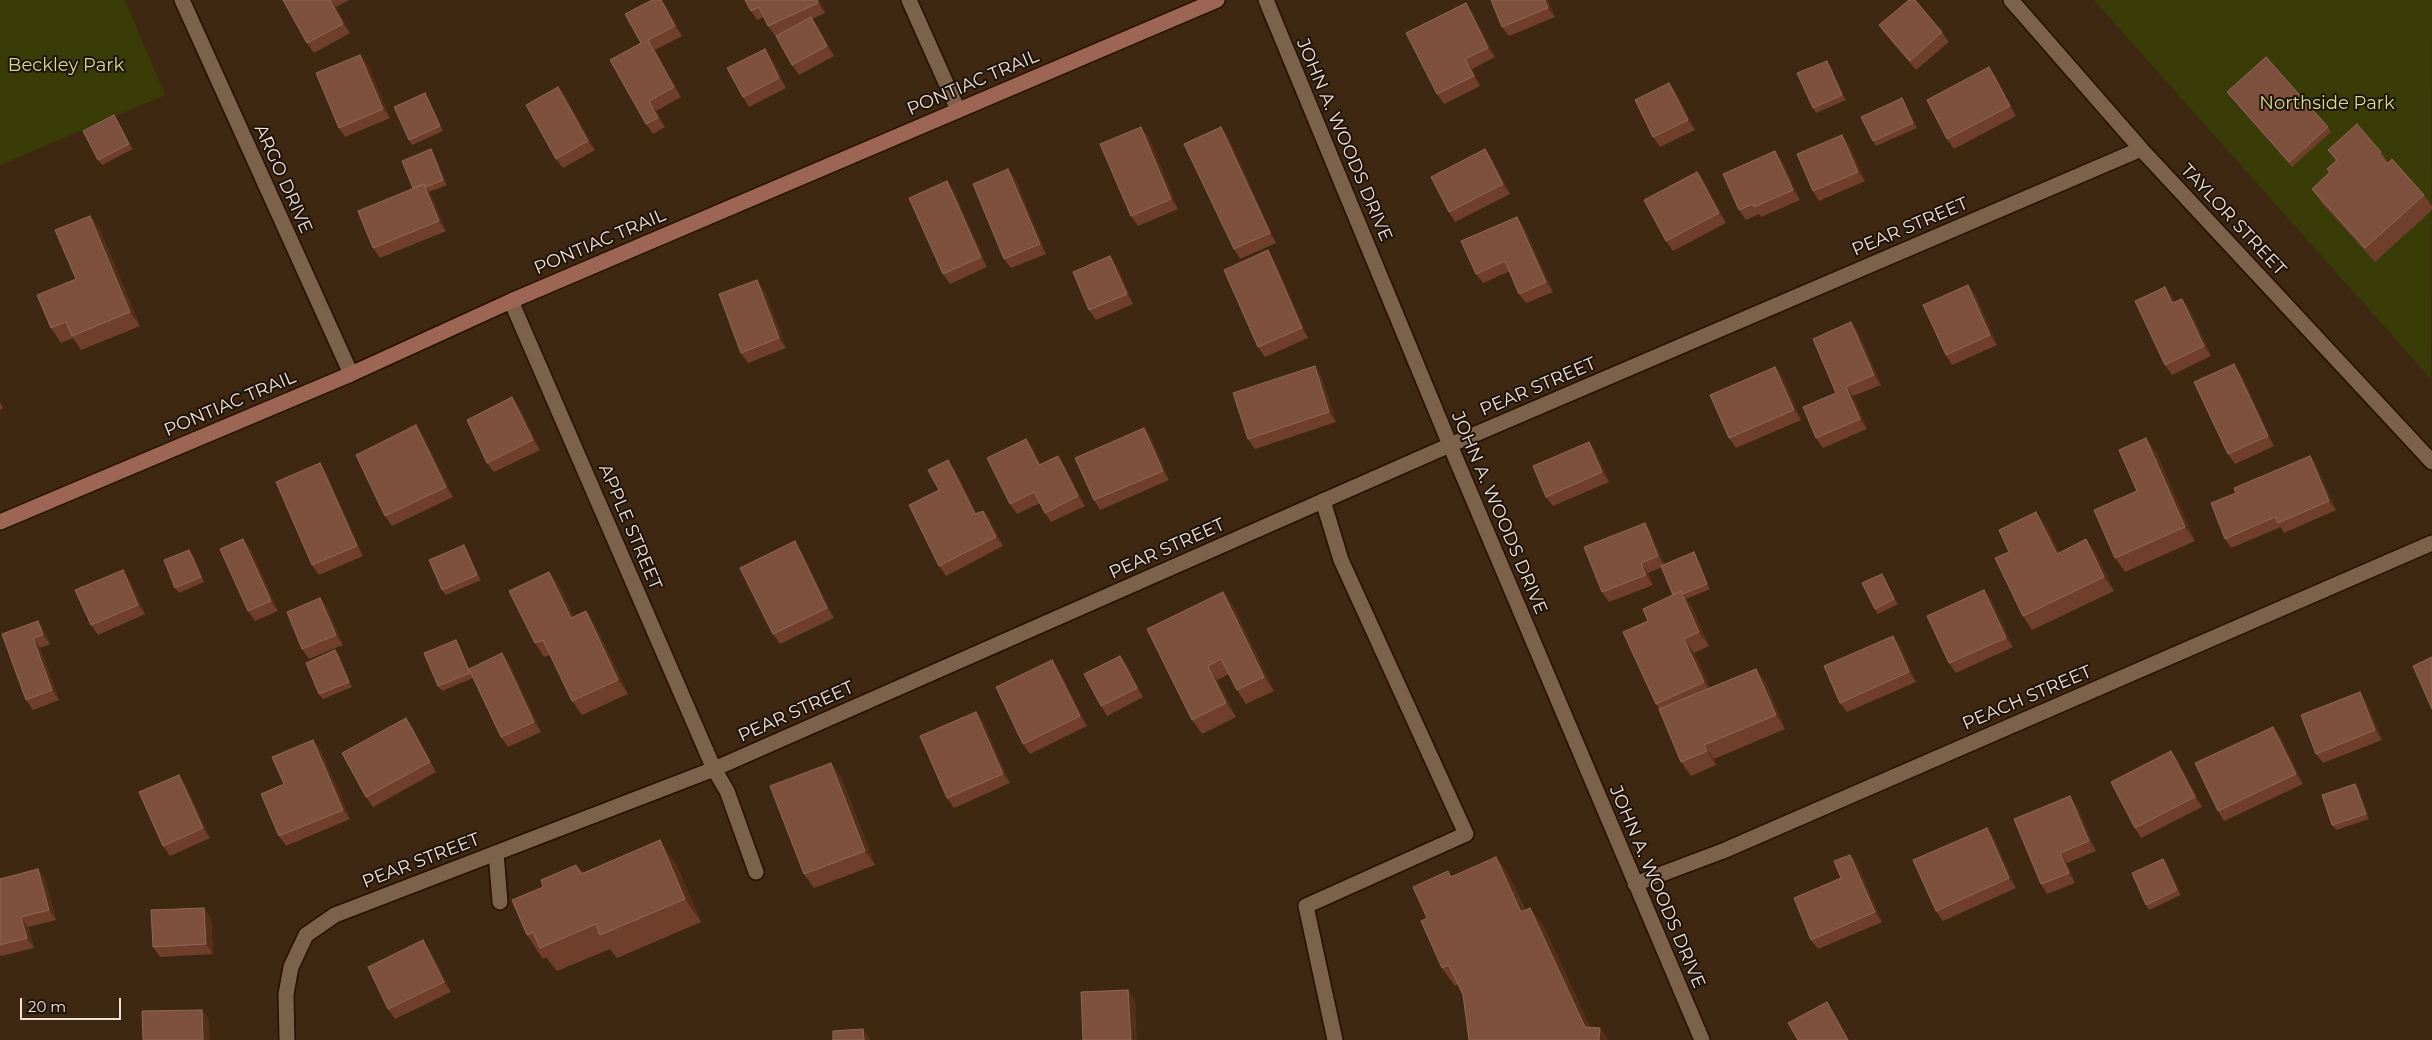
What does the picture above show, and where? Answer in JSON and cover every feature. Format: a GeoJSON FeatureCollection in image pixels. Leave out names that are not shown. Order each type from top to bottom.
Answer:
{"type":"FeatureCollection","features":[{"type":"Feature","properties":{"kind":"main road","name":"PONTIAC TRAIL"},"geometry":{"type":"LineString","coordinates":[[0,522],[351,374],[511,300],[1217,0]]}},
{"type":"Feature","properties":{"kind":"street","name":"ARGO DRIVE"},"geometry":{"type":"LineString","coordinates":[[182,0],[351,374]]}},
{"type":"Feature","properties":{"kind":"street"},"geometry":{"type":"LineString","coordinates":[[908,0],[958,110]]}},
{"type":"Feature","properties":{"kind":"street","name":"JOHN A. WOODS DRIVE"},"geometry":{"type":"LineString","coordinates":[[1266,0],[1450,445],[1702,1040]]}},
{"type":"Feature","properties":{"kind":"street","name":"TAYLOR STREET"},"geometry":{"type":"LineString","coordinates":[[2011,0],[2141,149],[2432,462]]}},
{"type":"Feature","properties":{"kind":"street","name":"PEAR STREET"},"geometry":{"type":"LineString","coordinates":[[287,1040],[286,994],[291,968],[306,935],[335,915],[714,769],[1450,445],[2141,149]]}},
{"type":"Feature","properties":{"kind":"street","name":"APPLE STREET"},"geometry":{"type":"LineString","coordinates":[[511,300],[714,769],[727,791],[756,872]]}},
{"type":"Feature","properties":{"kind":"street"},"geometry":{"type":"LineString","coordinates":[[1323,501],[1341,560],[1466,834],[1306,906],[1335,1040]]}},
{"type":"Feature","properties":{"kind":"street","name":"PEACH STREET"},"geometry":{"type":"LineString","coordinates":[[1635,884],[1723,851],[2432,543]]}},
{"type":"Feature","properties":{"kind":"street"},"geometry":{"type":"LineString","coordinates":[[496,853],[500,902]]}},
{"type":"Feature","properties":{"kind":"green space","name":"Beckley Park"},"geometry":{"type":"Polygon","coordinates":[[[0,0],[125,0],[165,95],[0,165],[0,0]]]}},
{"type":"Feature","properties":{"kind":"green space","name":"Northside Park"},"geometry":{"type":"Polygon","coordinates":[[[2094,0],[2432,0],[2431,379],[2094,0]]]}},
{"type":"Feature","properties":{"kind":"building"},"geometry":{"type":"Polygon","coordinates":[[[283,0],[330,0],[343,24],[307,43],[283,0]]]}},
{"type":"Feature","properties":{"kind":"building"},"geometry":{"type":"Polygon","coordinates":[[[652,0],[661,0],[675,26],[648,40],[674,87],[649,101],[658,118],[646,124],[610,60],[641,43],[625,14],[652,0]]]}},
{"type":"Feature","properties":{"kind":"building"},"geometry":{"type":"Polygon","coordinates":[[[745,0],[817,0],[818,3],[768,26],[759,7],[751,11],[745,0]]]}},
{"type":"Feature","properties":{"kind":"building"},"geometry":{"type":"Polygon","coordinates":[[[1491,0],[1545,0],[1548,8],[1502,27],[1491,0]]]}},
{"type":"Feature","properties":{"kind":"building"},"geometry":{"type":"Polygon","coordinates":[[[1909,0],[1915,0],[1942,32],[1910,61],[1879,25],[1909,0]]]}},
{"type":"Feature","properties":{"kind":"building"},"geometry":{"type":"Polygon","coordinates":[[[1466,3],[1488,48],[1465,59],[1474,76],[1437,94],[1406,33],[1466,3]]]}},
{"type":"Feature","properties":{"kind":"building"},"geometry":{"type":"Polygon","coordinates":[[[811,17],[827,46],[792,65],[776,36],[811,17]]]}},
{"type":"Feature","properties":{"kind":"building"},"geometry":{"type":"Polygon","coordinates":[[[765,49],[779,78],[743,97],[727,68],[765,49]]]}},
{"type":"Feature","properties":{"kind":"building"},"geometry":{"type":"Polygon","coordinates":[[[360,55],[383,109],[339,128],[316,73],[360,55]]]}},
{"type":"Feature","properties":{"kind":"building"},"geometry":{"type":"Polygon","coordinates":[[[2266,57],[2328,127],[2289,162],[2227,92],[2266,57]]]}},
{"type":"Feature","properties":{"kind":"building"},"geometry":{"type":"Polygon","coordinates":[[[1827,61],[1842,95],[1813,108],[1797,73],[1827,61]]]}},
{"type":"Feature","properties":{"kind":"building"},"geometry":{"type":"Polygon","coordinates":[[[1989,67],[2010,106],[1947,139],[1927,100],[1989,67]]]}},
{"type":"Feature","properties":{"kind":"building"},"geometry":{"type":"Polygon","coordinates":[[[1669,83],[1688,120],[1653,137],[1635,100],[1669,83]]]}},
{"type":"Feature","properties":{"kind":"building"},"geometry":{"type":"Polygon","coordinates":[[[558,87],[588,141],[556,159],[526,105],[558,87]]]}},
{"type":"Feature","properties":{"kind":"building"},"geometry":{"type":"Polygon","coordinates":[[[425,93],[440,126],[409,140],[394,107],[425,93]]]}},
{"type":"Feature","properties":{"kind":"building"},"geometry":{"type":"Polygon","coordinates":[[[1902,98],[1913,123],[1873,141],[1861,117],[1902,98]]]}},
{"type":"Feature","properties":{"kind":"building"},"geometry":{"type":"Polygon","coordinates":[[[114,115],[129,144],[98,160],[83,131],[114,115]]]}},
{"type":"Feature","properties":{"kind":"building"},"geometry":{"type":"Polygon","coordinates":[[[2357,124],[2381,152],[2379,154],[2387,164],[2392,159],[2424,195],[2365,248],[2312,189],[2330,172],[2327,169],[2337,160],[2328,150],[2357,124]]]}},
{"type":"Feature","properties":{"kind":"building"},"geometry":{"type":"Polygon","coordinates":[[[1141,127],[1171,199],[1131,216],[1100,144],[1141,127]]]}},
{"type":"Feature","properties":{"kind":"building"},"geometry":{"type":"Polygon","coordinates":[[[1221,127],[1270,233],[1234,249],[1184,144],[1221,127]]]}},
{"type":"Feature","properties":{"kind":"building"},"geometry":{"type":"Polygon","coordinates":[[[1842,135],[1858,172],[1813,191],[1797,154],[1842,135]]]}},
{"type":"Feature","properties":{"kind":"building"},"geometry":{"type":"Polygon","coordinates":[[[431,149],[443,180],[426,187],[424,184],[413,188],[402,161],[431,149]]]}},
{"type":"Feature","properties":{"kind":"building"},"geometry":{"type":"Polygon","coordinates":[[[1485,149],[1503,184],[1449,212],[1431,177],[1485,149]]]}},
{"type":"Feature","properties":{"kind":"building"},"geometry":{"type":"Polygon","coordinates":[[[1775,151],[1793,190],[1754,207],[1753,204],[1739,210],[1723,174],[1775,151]]]}},
{"type":"Feature","properties":{"kind":"building"},"geometry":{"type":"Polygon","coordinates":[[[1008,169],[1040,244],[1004,259],[973,184],[1008,169]]]}},
{"type":"Feature","properties":{"kind":"building"},"geometry":{"type":"Polygon","coordinates":[[[1697,172],[1719,213],[1666,241],[1644,200],[1697,172]]]}},
{"type":"Feature","properties":{"kind":"building"},"geometry":{"type":"Polygon","coordinates":[[[947,181],[981,257],[943,274],[909,198],[947,181]]]}},
{"type":"Feature","properties":{"kind":"building"},"geometry":{"type":"Polygon","coordinates":[[[424,184],[439,221],[373,248],[358,211],[424,184]]]}},
{"type":"Feature","properties":{"kind":"building"},"geometry":{"type":"Polygon","coordinates":[[[90,216],[130,312],[72,336],[66,322],[51,328],[37,295],[76,279],[55,230],[90,216]]]}},
{"type":"Feature","properties":{"kind":"building"},"geometry":{"type":"Polygon","coordinates":[[[1517,217],[1546,282],[1519,294],[1505,261],[1476,274],[1461,241],[1517,217]]]}},
{"type":"Feature","properties":{"kind":"building"},"geometry":{"type":"Polygon","coordinates":[[[1268,250],[1302,328],[1258,347],[1224,270],[1268,250]]]}},
{"type":"Feature","properties":{"kind":"building"},"geometry":{"type":"Polygon","coordinates":[[[1110,256],[1127,294],[1089,310],[1073,272],[1110,256]]]}},
{"type":"Feature","properties":{"kind":"building"},"geometry":{"type":"Polygon","coordinates":[[[757,280],[779,338],[741,353],[719,294],[757,280]]]}},
{"type":"Feature","properties":{"kind":"building"},"geometry":{"type":"Polygon","coordinates":[[[1968,285],[1990,335],[1946,355],[1923,305],[1968,285]]]}},
{"type":"Feature","properties":{"kind":"building"},"geometry":{"type":"Polygon","coordinates":[[[2165,287],[2172,303],[2182,299],[2204,346],[2165,365],[2135,301],[2165,287]]]}},
{"type":"Feature","properties":{"kind":"building"},"geometry":{"type":"Polygon","coordinates":[[[1851,322],[1874,375],[1846,387],[1860,419],[1816,438],[1803,407],[1836,393],[1813,339],[1851,322]]]}},
{"type":"Feature","properties":{"kind":"building"},"geometry":{"type":"Polygon","coordinates":[[[2234,364],[2268,436],[2228,454],[2194,382],[2234,364]]]}},
{"type":"Feature","properties":{"kind":"building"},"geometry":{"type":"Polygon","coordinates":[[[1315,366],[1329,412],[1248,439],[1233,393],[1315,366]]]}},
{"type":"Feature","properties":{"kind":"building"},"geometry":{"type":"Polygon","coordinates":[[[1775,367],[1794,410],[1729,438],[1710,395],[1775,367]]]}},
{"type":"Feature","properties":{"kind":"building"},"geometry":{"type":"Polygon","coordinates":[[[512,397],[533,440],[487,463],[467,420],[512,397]]]}},
{"type":"Feature","properties":{"kind":"building"},"geometry":{"type":"Polygon","coordinates":[[[416,425],[446,487],[385,516],[356,455],[416,425]]]}},
{"type":"Feature","properties":{"kind":"building"},"geometry":{"type":"Polygon","coordinates":[[[1144,428],[1163,471],[1094,500],[1075,458],[1144,428]]]}},
{"type":"Feature","properties":{"kind":"building"},"geometry":{"type":"Polygon","coordinates":[[[2146,438],[2185,527],[2115,558],[2094,510],[2137,491],[2119,450],[2146,438]]]}},
{"type":"Feature","properties":{"kind":"building"},"geometry":{"type":"Polygon","coordinates":[[[1026,439],[1039,465],[1058,456],[1078,496],[1045,513],[1034,492],[1010,504],[987,458],[1026,439]]]}},
{"type":"Feature","properties":{"kind":"building"},"geometry":{"type":"Polygon","coordinates":[[[1589,442],[1602,472],[1546,497],[1533,466],[1589,442]]]}},
{"type":"Feature","properties":{"kind":"building"},"geometry":{"type":"Polygon","coordinates":[[[2310,456],[2329,501],[2278,523],[2275,517],[2225,539],[2211,503],[2236,493],[2234,488],[2310,456]]]}},
{"type":"Feature","properties":{"kind":"building"},"geometry":{"type":"Polygon","coordinates":[[[948,460],[975,514],[983,511],[996,537],[939,566],[909,505],[939,490],[928,470],[948,460]]]}},
{"type":"Feature","properties":{"kind":"building"},"geometry":{"type":"Polygon","coordinates":[[[320,463],[357,546],[312,565],[276,482],[320,463]]]}},
{"type":"Feature","properties":{"kind":"building"},"geometry":{"type":"Polygon","coordinates":[[[2036,512],[2057,554],[2086,539],[2104,577],[2023,616],[1995,558],[2009,552],[1999,530],[2036,512]]]}},
{"type":"Feature","properties":{"kind":"building"},"geometry":{"type":"Polygon","coordinates":[[[1645,523],[1658,556],[1641,563],[1646,575],[1602,592],[1584,547],[1645,523]]]}},
{"type":"Feature","properties":{"kind":"building"},"geometry":{"type":"Polygon","coordinates":[[[243,539],[271,601],[248,611],[220,549],[243,539]]]}},
{"type":"Feature","properties":{"kind":"building"},"geometry":{"type":"Polygon","coordinates":[[[795,541],[827,608],[773,634],[740,568],[795,541]]]}},
{"type":"Feature","properties":{"kind":"building"},"geometry":{"type":"Polygon","coordinates":[[[464,545],[477,575],[442,590],[429,560],[464,545]]]}},
{"type":"Feature","properties":{"kind":"building"},"geometry":{"type":"Polygon","coordinates":[[[189,550],[201,577],[175,588],[164,560],[189,550]]]}},
{"type":"Feature","properties":{"kind":"building"},"geometry":{"type":"Polygon","coordinates":[[[1694,552],[1707,584],[1683,594],[1681,591],[1673,595],[1661,566],[1694,552]]]}},
{"type":"Feature","properties":{"kind":"building"},"geometry":{"type":"Polygon","coordinates":[[[123,570],[138,605],[91,625],[75,590],[123,570]]]}},
{"type":"Feature","properties":{"kind":"building"},"geometry":{"type":"Polygon","coordinates":[[[549,572],[571,618],[586,611],[618,680],[572,701],[543,640],[535,643],[509,591],[549,572]]]}},
{"type":"Feature","properties":{"kind":"building"},"geometry":{"type":"Polygon","coordinates":[[[1882,574],[1894,599],[1875,609],[1862,583],[1882,574]]]}},
{"type":"Feature","properties":{"kind":"building"},"geometry":{"type":"Polygon","coordinates":[[[1984,590],[2006,638],[1949,663],[1927,616],[1984,590]]]}},
{"type":"Feature","properties":{"kind":"building"},"geometry":{"type":"Polygon","coordinates":[[[1681,591],[1699,632],[1684,639],[1704,682],[1656,704],[1623,632],[1648,621],[1643,609],[1681,591]]]}},
{"type":"Feature","properties":{"kind":"building"},"geometry":{"type":"Polygon","coordinates":[[[1223,592],[1264,677],[1237,690],[1221,659],[1208,666],[1226,703],[1192,720],[1147,629],[1223,592]]]}},
{"type":"Feature","properties":{"kind":"building"},"geometry":{"type":"Polygon","coordinates":[[[320,598],[336,635],[302,649],[287,612],[320,598]]]}},
{"type":"Feature","properties":{"kind":"building"},"geometry":{"type":"Polygon","coordinates":[[[38,621],[43,635],[33,638],[52,690],[26,700],[2,634],[38,621]]]}},
{"type":"Feature","properties":{"kind":"building"},"geometry":{"type":"Polygon","coordinates":[[[1893,636],[1909,672],[1840,703],[1824,666],[1893,636]]]}},
{"type":"Feature","properties":{"kind":"building"},"geometry":{"type":"Polygon","coordinates":[[[456,640],[470,673],[438,686],[424,653],[456,640]]]}},
{"type":"Feature","properties":{"kind":"building"},"geometry":{"type":"Polygon","coordinates":[[[335,650],[349,682],[319,694],[306,663],[335,650]]]}},
{"type":"Feature","properties":{"kind":"building"},"geometry":{"type":"Polygon","coordinates":[[[502,653],[534,722],[501,737],[469,669],[502,653]]]}},
{"type":"Feature","properties":{"kind":"building"},"geometry":{"type":"Polygon","coordinates":[[[1120,656],[1137,688],[1101,706],[1084,674],[1120,656]]]}},
{"type":"Feature","properties":{"kind":"building"},"geometry":{"type":"Polygon","coordinates":[[[2432,657],[2432,709],[2413,666],[2432,657]]]}},
{"type":"Feature","properties":{"kind":"building"},"geometry":{"type":"Polygon","coordinates":[[[1052,660],[1080,716],[1023,744],[996,687],[1052,660]]]}},
{"type":"Feature","properties":{"kind":"building"},"geometry":{"type":"Polygon","coordinates":[[[1756,669],[1776,715],[1704,745],[1707,751],[1681,762],[1659,709],[1756,669]]]}},
{"type":"Feature","properties":{"kind":"building"},"geometry":{"type":"Polygon","coordinates":[[[2360,692],[2375,730],[2316,754],[2301,715],[2360,692]]]}},
{"type":"Feature","properties":{"kind":"building"},"geometry":{"type":"Polygon","coordinates":[[[976,712],[1003,774],[947,798],[920,736],[976,712]]]}},
{"type":"Feature","properties":{"kind":"building"},"geometry":{"type":"Polygon","coordinates":[[[406,718],[430,762],[366,797],[342,753],[406,718]]]}},
{"type":"Feature","properties":{"kind":"building"},"geometry":{"type":"Polygon","coordinates":[[[2273,727],[2296,774],[2218,811],[2195,763],[2273,727]]]}},
{"type":"Feature","properties":{"kind":"building"},"geometry":{"type":"Polygon","coordinates":[[[313,740],[343,810],[279,836],[261,794],[284,784],[272,757],[313,740]]]}},
{"type":"Feature","properties":{"kind":"building"},"geometry":{"type":"Polygon","coordinates":[[[2171,751],[2195,797],[2135,828],[2111,782],[2171,751]]]}},
{"type":"Feature","properties":{"kind":"building"},"geometry":{"type":"Polygon","coordinates":[[[831,763],[865,851],[804,874],[770,786],[831,763]]]}},
{"type":"Feature","properties":{"kind":"building"},"geometry":{"type":"Polygon","coordinates":[[[179,775],[203,828],[163,846],[139,792],[179,775]]]}},
{"type":"Feature","properties":{"kind":"building"},"geometry":{"type":"Polygon","coordinates":[[[2355,784],[2366,814],[2332,825],[2322,795],[2355,784]]]}},
{"type":"Feature","properties":{"kind":"building"},"geometry":{"type":"Polygon","coordinates":[[[2070,796],[2089,841],[2060,853],[2069,873],[2041,884],[2014,819],[2070,796]]]}},
{"type":"Feature","properties":{"kind":"building"},"geometry":{"type":"Polygon","coordinates":[[[1987,828],[2009,878],[1936,911],[1913,860],[1987,828]]]}},
{"type":"Feature","properties":{"kind":"building"},"geometry":{"type":"Polygon","coordinates":[[[660,840],[685,899],[600,935],[596,924],[540,948],[533,932],[527,935],[512,900],[543,887],[541,880],[576,865],[581,874],[660,840]]]}},
{"type":"Feature","properties":{"kind":"building"},"geometry":{"type":"Polygon","coordinates":[[[1850,855],[1875,912],[1811,940],[1794,898],[1841,878],[1834,861],[1850,855]]]}},
{"type":"Feature","properties":{"kind":"building"},"geometry":{"type":"Polygon","coordinates":[[[1496,857],[1521,912],[1530,908],[1585,1027],[1600,1028],[1599,1040],[1469,1040],[1463,995],[1449,965],[1442,968],[1421,921],[1427,918],[1413,887],[1448,871],[1451,877],[1496,857]]]}},
{"type":"Feature","properties":{"kind":"building"},"geometry":{"type":"Polygon","coordinates":[[[2163,859],[2177,890],[2146,905],[2132,873],[2163,859]]]}},
{"type":"Feature","properties":{"kind":"building"},"geometry":{"type":"Polygon","coordinates":[[[38,869],[49,910],[21,917],[27,938],[0,945],[0,879],[38,869]]]}},
{"type":"Feature","properties":{"kind":"building"},"geometry":{"type":"Polygon","coordinates":[[[204,908],[206,944],[153,947],[151,910],[204,908]]]}},
{"type":"Feature","properties":{"kind":"building"},"geometry":{"type":"Polygon","coordinates":[[[423,940],[444,982],[388,1009],[368,967],[423,940]]]}},
{"type":"Feature","properties":{"kind":"building"},"geometry":{"type":"Polygon","coordinates":[[[1128,990],[1131,1040],[1083,1040],[1081,992],[1128,990]]]}},
{"type":"Feature","properties":{"kind":"building"},"geometry":{"type":"Polygon","coordinates":[[[1827,1002],[1848,1040],[1798,1040],[1788,1023],[1827,1002]]]}},
{"type":"Feature","properties":{"kind":"building"},"geometry":{"type":"Polygon","coordinates":[[[202,1010],[203,1040],[143,1040],[142,1011],[202,1010]]]}},
{"type":"Feature","properties":{"kind":"building"},"geometry":{"type":"Polygon","coordinates":[[[863,1029],[864,1040],[833,1040],[833,1031],[863,1029]]]}}]}
